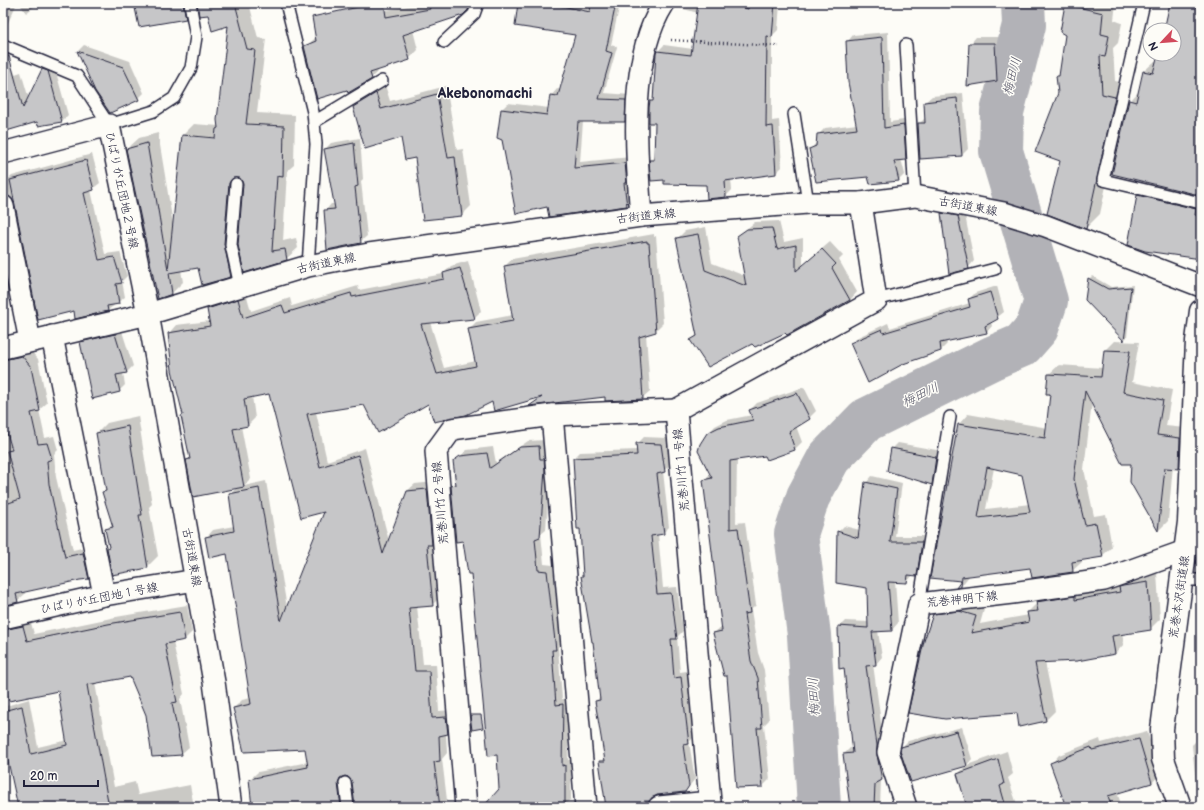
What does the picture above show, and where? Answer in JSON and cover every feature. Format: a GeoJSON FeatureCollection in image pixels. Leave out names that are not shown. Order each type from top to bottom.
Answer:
{"type":"FeatureCollection","features":[{"type":"Feature","properties":{"kind":"street"},"geometry":{"type":"LineString","coordinates":[[641,216],[636,149],[637,104],[647,38],[664,3]]}},
{"type":"Feature","properties":{"kind":"street","name":"ひばりが丘団地２号線"},"geometry":{"type":"LineString","coordinates":[[3,153],[109,125],[148,314]]}},
{"type":"Feature","properties":{"kind":"street","name":"古街道東線"},"geometry":{"type":"LineString","coordinates":[[231,807],[214,682],[148,314],[308,266],[369,254],[641,216],[808,203],[861,203],[915,196],[1004,213],[1046,226],[1201,286]]}},
{"type":"Feature","properties":{"kind":"street"},"geometry":{"type":"LineString","coordinates":[[676,410],[876,300],[861,203]]}},
{"type":"Feature","properties":{"kind":"street"},"geometry":{"type":"LineString","coordinates":[[3,206],[30,341]]}},
{"type":"Feature","properties":{"kind":"street","name":"荒巻本沢街道線"},"geometry":{"type":"LineString","coordinates":[[1180,807],[1163,759],[1162,729],[1191,580],[1185,551],[1189,522],[1201,311]]}},
{"type":"Feature","properties":{"kind":"street"},"geometry":{"type":"LineString","coordinates":[[3,348],[148,314]]}},
{"type":"Feature","properties":{"kind":"street"},"geometry":{"type":"LineString","coordinates":[[52,336],[104,595]]}},
{"type":"Feature","properties":{"kind":"street","name":"荒巻川竹２号線"},"geometry":{"type":"LineString","coordinates":[[466,807],[436,451],[452,429],[552,415],[676,410]]}},
{"type":"Feature","properties":{"kind":"street","name":"荒巻川竹１号線"},"geometry":{"type":"LineString","coordinates":[[659,807],[710,802],[676,410]]}},
{"type":"Feature","properties":{"kind":"street"},"geometry":{"type":"LineString","coordinates":[[552,415],[586,807]]}},
{"type":"Feature","properties":{"kind":"street","name":"荒巻神明下線"},"geometry":{"type":"LineString","coordinates":[[906,807],[888,752],[919,604],[1104,580],[1185,551]]}},
{"type":"Feature","properties":{"kind":"street","name":"ひばりが丘団地１号線"},"geometry":{"type":"LineString","coordinates":[[3,618],[104,595],[196,580]]}},
{"type":"Feature","properties":{"kind":"lane"},"geometry":{"type":"LineString","coordinates":[[3,45],[77,76],[109,125],[154,111],[174,98],[191,68],[193,60],[196,37],[190,3]]}},
{"type":"Feature","properties":{"kind":"lane"},"geometry":{"type":"LineString","coordinates":[[286,3],[313,112],[316,144],[308,266]]}},
{"type":"Feature","properties":{"kind":"lane"},"geometry":{"type":"LineString","coordinates":[[444,42],[474,14],[478,3]]}},
{"type":"Feature","properties":{"kind":"lane"},"geometry":{"type":"LineString","coordinates":[[1144,3],[1103,180],[1201,203]]}},
{"type":"Feature","properties":{"kind":"lane"},"geometry":{"type":"LineString","coordinates":[[906,45],[915,196]]}},
{"type":"Feature","properties":{"kind":"lane"},"geometry":{"type":"LineString","coordinates":[[314,122],[382,81]]}},
{"type":"Feature","properties":{"kind":"lane"},"geometry":{"type":"LineString","coordinates":[[794,114],[808,203]]}},
{"type":"Feature","properties":{"kind":"lane"},"geometry":{"type":"LineString","coordinates":[[236,184],[231,245],[240,286]]}},
{"type":"Feature","properties":{"kind":"lane"},"geometry":{"type":"LineString","coordinates":[[876,300],[994,269]]}},
{"type":"Feature","properties":{"kind":"lane"},"geometry":{"type":"LineString","coordinates":[[919,604],[950,417]]}},
{"type":"Feature","properties":{"kind":"lane"},"geometry":{"type":"LineString","coordinates":[[345,783],[348,807]]}},
{"type":"Feature","properties":{"kind":"path"},"geometry":{"type":"LineString","coordinates":[[647,38],[779,46]]}},
{"type":"Feature","properties":{"kind":"building"},"geometry":{"type":"Polygon","coordinates":[[[134,3],[183,3],[186,19],[139,27],[134,3]]]}},
{"type":"Feature","properties":{"kind":"building"},"geometry":{"type":"Polygon","coordinates":[[[197,3],[235,3],[247,49],[255,50],[246,124],[284,126],[283,177],[277,176],[272,251],[285,249],[287,260],[244,273],[238,245],[243,184],[240,178],[233,178],[229,183],[224,244],[231,277],[202,285],[198,268],[169,273],[172,294],[158,299],[126,149],[147,143],[168,270],[182,135],[215,138],[216,129],[218,128],[217,120],[228,26],[212,31],[208,15],[199,16],[197,3]]]}},
{"type":"Feature","properties":{"kind":"building"},"geometry":{"type":"Polygon","coordinates":[[[362,3],[384,3],[386,17],[430,9],[428,3],[471,3],[468,10],[463,15],[403,35],[410,60],[370,73],[372,79],[348,93],[347,90],[317,99],[304,46],[316,41],[312,17],[363,6],[362,3]]]}},
{"type":"Feature","properties":{"kind":"building"},"geometry":{"type":"Polygon","coordinates":[[[518,3],[548,3],[590,12],[591,3],[616,3],[606,51],[612,53],[599,99],[626,100],[625,122],[578,122],[574,168],[625,163],[627,183],[624,183],[627,206],[549,217],[547,207],[516,214],[502,140],[497,138],[501,109],[547,115],[550,95],[558,96],[575,35],[515,26],[518,3]]]}},
{"type":"Feature","properties":{"kind":"building"},"geometry":{"type":"Polygon","coordinates":[[[698,3],[730,3],[748,9],[749,3],[775,3],[772,37],[767,36],[766,127],[773,126],[776,174],[725,181],[726,197],[707,199],[706,185],[664,184],[664,180],[651,181],[649,163],[649,160],[654,160],[655,123],[649,123],[649,107],[650,101],[653,101],[656,53],[657,51],[691,55],[698,3]]]}},
{"type":"Feature","properties":{"kind":"building"},"geometry":{"type":"Polygon","coordinates":[[[1170,3],[1182,3],[1201,8],[1201,185],[1199,195],[1112,174],[1129,100],[1136,102],[1143,71],[1153,73],[1156,62],[1182,62],[1182,22],[1166,22],[1170,3]]]}},
{"type":"Feature","properties":{"kind":"building"},"geometry":{"type":"Polygon","coordinates":[[[1065,4],[1103,13],[1101,34],[1109,36],[1105,57],[1100,56],[1102,94],[1115,97],[1086,229],[1047,214],[1060,161],[1035,152],[1058,93],[1056,76],[1059,76],[1065,35],[1060,32],[1065,4]]]}},
{"type":"Feature","properties":{"kind":"building"},"geometry":{"type":"Polygon","coordinates":[[[882,37],[884,128],[904,125],[906,160],[894,161],[899,181],[870,184],[868,177],[816,182],[809,149],[816,146],[817,134],[857,129],[848,82],[846,41],[882,37]]]}},
{"type":"Feature","properties":{"kind":"building"},"geometry":{"type":"Polygon","coordinates":[[[969,43],[995,43],[997,81],[967,86],[969,43]]]}},
{"type":"Feature","properties":{"kind":"building"},"geometry":{"type":"Polygon","coordinates":[[[77,51],[123,67],[139,100],[110,113],[95,91],[77,51]]]}},
{"type":"Feature","properties":{"kind":"building"},"geometry":{"type":"Polygon","coordinates":[[[9,56],[23,108],[42,69],[48,71],[62,122],[38,126],[37,122],[3,132],[3,57],[9,56]]]}},
{"type":"Feature","properties":{"kind":"building"},"geometry":{"type":"Polygon","coordinates":[[[376,93],[381,109],[437,94],[448,158],[455,157],[462,216],[423,220],[415,158],[405,160],[401,138],[365,149],[353,107],[376,93]]]}},
{"type":"Feature","properties":{"kind":"building"},"geometry":{"type":"Polygon","coordinates":[[[957,98],[962,156],[920,159],[918,123],[925,123],[924,102],[957,98]]]}},
{"type":"Feature","properties":{"kind":"building"},"geometry":{"type":"Polygon","coordinates":[[[354,143],[358,186],[355,187],[361,243],[327,250],[324,210],[335,209],[324,149],[354,143]]]}},
{"type":"Feature","properties":{"kind":"building"},"geometry":{"type":"Polygon","coordinates":[[[86,160],[94,190],[84,193],[99,260],[114,257],[122,283],[116,284],[119,304],[107,306],[108,311],[75,319],[74,311],[38,320],[10,180],[86,160]]]}},
{"type":"Feature","properties":{"kind":"building"},"geometry":{"type":"Polygon","coordinates":[[[1137,195],[1196,209],[1195,215],[1201,216],[1201,259],[1145,251],[1128,245],[1137,195]]]}},
{"type":"Feature","properties":{"kind":"building"},"geometry":{"type":"Polygon","coordinates":[[[941,213],[958,216],[969,269],[949,274],[941,213]]]}},
{"type":"Feature","properties":{"kind":"building"},"geometry":{"type":"Polygon","coordinates":[[[772,228],[777,249],[796,245],[796,271],[822,249],[836,264],[832,268],[850,300],[787,335],[785,333],[755,347],[752,344],[708,367],[690,340],[697,336],[676,238],[698,234],[705,270],[746,286],[737,236],[747,229],[772,228]]]}},
{"type":"Feature","properties":{"kind":"building"},"geometry":{"type":"Polygon","coordinates":[[[647,241],[647,243],[649,243],[656,332],[639,337],[643,399],[605,401],[605,397],[529,406],[542,397],[494,411],[492,402],[466,415],[434,422],[428,404],[378,433],[364,405],[307,414],[320,467],[358,455],[383,554],[407,491],[427,489],[432,545],[427,545],[433,606],[409,608],[415,671],[429,671],[432,718],[446,717],[448,734],[439,736],[440,761],[434,762],[440,807],[355,807],[352,782],[345,776],[340,778],[338,783],[341,807],[252,807],[249,779],[308,767],[305,749],[244,752],[233,708],[251,704],[227,554],[209,558],[205,537],[234,531],[229,494],[259,488],[281,621],[324,512],[301,518],[269,394],[244,399],[248,426],[233,429],[244,487],[193,497],[186,460],[190,459],[181,416],[183,415],[172,370],[168,333],[210,326],[207,309],[238,299],[243,318],[282,305],[285,313],[351,293],[352,297],[444,279],[443,273],[460,268],[475,319],[421,324],[437,374],[476,366],[468,329],[513,321],[504,266],[647,241]]]}},
{"type":"Feature","properties":{"kind":"building"},"geometry":{"type":"Polygon","coordinates":[[[1088,278],[1108,289],[1131,287],[1124,341],[1085,300],[1088,278]]]}},
{"type":"Feature","properties":{"kind":"building"},"geometry":{"type":"Polygon","coordinates":[[[990,292],[998,319],[985,326],[987,333],[940,343],[941,351],[903,364],[868,383],[850,343],[882,329],[883,333],[970,307],[968,299],[990,292]]]}},
{"type":"Feature","properties":{"kind":"building"},"geometry":{"type":"Polygon","coordinates":[[[115,334],[127,373],[116,375],[120,392],[92,399],[80,342],[115,334]]]}},
{"type":"Feature","properties":{"kind":"building"},"geometry":{"type":"Polygon","coordinates":[[[1104,350],[1130,351],[1123,392],[1163,400],[1157,435],[1180,438],[1179,469],[1165,468],[1158,531],[1130,482],[1131,464],[1122,464],[1085,391],[1074,479],[1085,525],[1096,523],[1103,557],[1072,562],[1073,572],[1032,578],[1030,568],[962,577],[961,587],[956,588],[961,581],[930,578],[958,424],[1045,438],[1050,394],[1046,394],[1048,374],[1101,377],[1104,350]],[[987,467],[978,518],[1030,512],[1022,475],[987,467]]]}},
{"type":"Feature","properties":{"kind":"building"},"geometry":{"type":"Polygon","coordinates":[[[22,356],[31,367],[40,411],[31,413],[38,444],[47,443],[52,459],[47,461],[49,484],[65,557],[83,553],[89,579],[16,594],[18,602],[3,606],[3,505],[20,499],[7,451],[12,450],[3,419],[3,360],[22,356]]]}},
{"type":"Feature","properties":{"kind":"building"},"geometry":{"type":"Polygon","coordinates":[[[797,393],[810,419],[789,432],[795,450],[767,460],[765,456],[730,461],[730,529],[738,528],[750,613],[744,614],[751,661],[758,678],[762,728],[757,728],[763,787],[736,788],[727,676],[724,676],[713,633],[722,631],[703,480],[712,478],[698,451],[700,444],[707,433],[719,427],[753,420],[749,410],[797,393]]]}},
{"type":"Feature","properties":{"kind":"building"},"geometry":{"type":"Polygon","coordinates":[[[128,426],[142,515],[139,515],[148,568],[112,575],[107,548],[109,547],[105,529],[113,527],[102,492],[106,491],[96,433],[128,426]]]}},
{"type":"Feature","properties":{"kind":"building"},"geometry":{"type":"Polygon","coordinates":[[[636,443],[661,444],[665,472],[657,474],[664,534],[651,536],[657,594],[671,593],[677,639],[671,639],[674,678],[681,677],[689,744],[683,745],[689,786],[685,792],[657,795],[649,801],[644,801],[644,803],[606,807],[599,761],[605,761],[595,701],[600,700],[593,642],[581,576],[583,576],[580,529],[577,529],[573,458],[637,455],[636,443]]]}},
{"type":"Feature","properties":{"kind":"building"},"geometry":{"type":"Polygon","coordinates":[[[539,446],[540,459],[544,459],[545,470],[540,537],[535,539],[538,570],[547,571],[556,650],[552,650],[556,705],[563,704],[562,766],[565,765],[565,806],[483,807],[499,789],[497,755],[488,756],[471,574],[468,574],[463,541],[456,542],[451,486],[456,485],[453,461],[460,456],[487,453],[490,468],[520,447],[539,446]]]}},
{"type":"Feature","properties":{"kind":"building"},"geometry":{"type":"Polygon","coordinates":[[[891,448],[936,457],[932,485],[887,471],[891,448]]]}},
{"type":"Feature","properties":{"kind":"building"},"geometry":{"type":"Polygon","coordinates":[[[865,482],[897,489],[890,542],[922,542],[917,576],[908,575],[907,583],[888,582],[892,631],[872,632],[876,665],[866,666],[877,745],[877,755],[882,780],[875,784],[874,807],[850,807],[843,754],[853,753],[844,668],[839,669],[838,626],[868,628],[867,588],[836,583],[837,531],[858,538],[865,482]]]}},
{"type":"Feature","properties":{"kind":"building"},"geometry":{"type":"Polygon","coordinates":[[[1148,582],[1151,630],[1112,636],[1115,654],[1077,661],[1035,663],[1046,721],[1019,727],[1017,713],[945,719],[908,713],[924,641],[933,614],[959,611],[976,616],[971,633],[1029,622],[1027,612],[1038,611],[1036,602],[1075,596],[1075,600],[1120,592],[1119,587],[1148,582]]]}},
{"type":"Feature","properties":{"kind":"building"},"geometry":{"type":"Polygon","coordinates":[[[180,612],[185,640],[165,644],[177,702],[172,703],[182,755],[152,757],[146,715],[130,677],[87,685],[109,807],[18,807],[3,738],[3,711],[22,706],[31,754],[67,745],[58,691],[9,701],[3,675],[3,630],[23,626],[27,641],[108,624],[180,612]]]}},
{"type":"Feature","properties":{"kind":"building"},"geometry":{"type":"Polygon","coordinates":[[[470,715],[481,715],[483,728],[472,730],[470,715]]]}},
{"type":"Feature","properties":{"kind":"building"},"geometry":{"type":"Polygon","coordinates":[[[957,731],[967,766],[911,782],[900,751],[901,747],[957,731]]]}},
{"type":"Feature","properties":{"kind":"building"},"geometry":{"type":"Polygon","coordinates":[[[1139,739],[1152,783],[1108,796],[1112,807],[1066,807],[1050,763],[1091,747],[1092,750],[1139,739]]]}},
{"type":"Feature","properties":{"kind":"building"},"geometry":{"type":"Polygon","coordinates":[[[998,759],[1004,784],[1000,786],[1006,807],[967,807],[957,774],[998,759]]]}},
{"type":"Feature","properties":{"kind":"waterway","name":"梅田川"},"geometry":{"type":"LineString","coordinates":[[819,807],[809,635],[796,534],[808,497],[829,458],[866,420],[992,358],[1022,345],[1037,328],[1046,301],[1001,151],[1002,112],[1024,25],[1023,3]]}},
{"type":"Feature","properties":{"kind":"district","name":"Akebonomachi"},"geometry":{"type":"Point","coordinates":[485,93]}}]}
